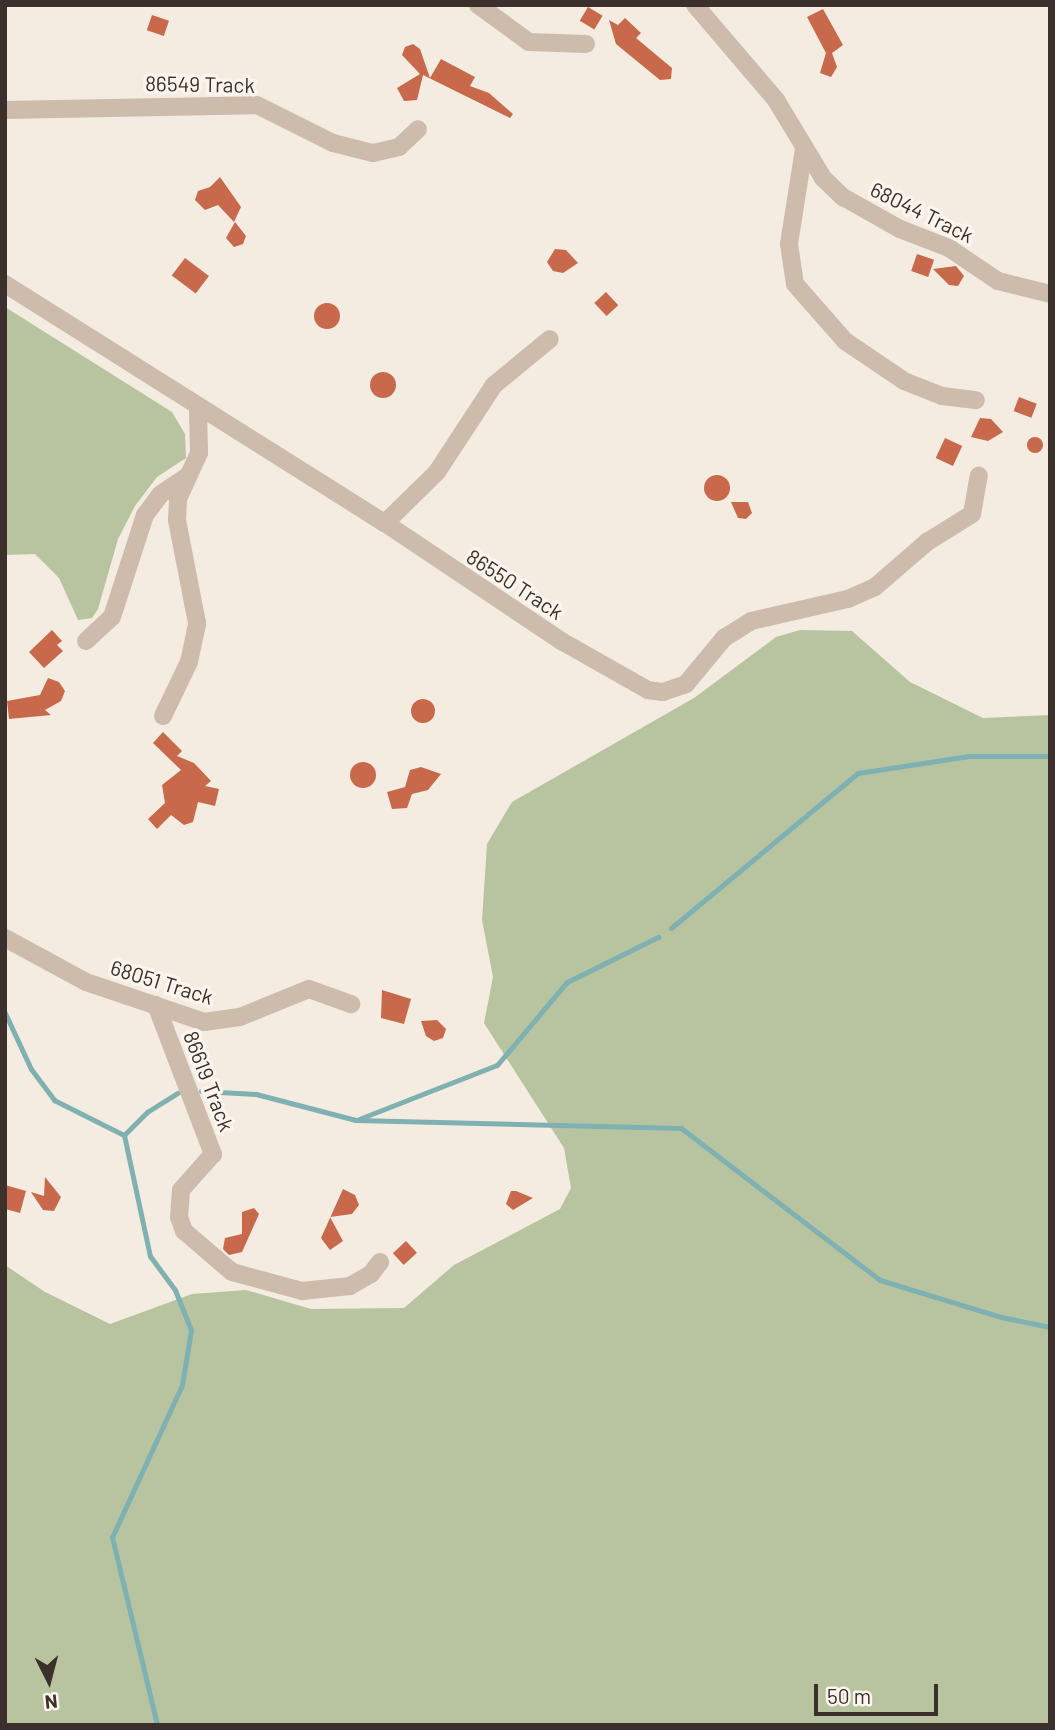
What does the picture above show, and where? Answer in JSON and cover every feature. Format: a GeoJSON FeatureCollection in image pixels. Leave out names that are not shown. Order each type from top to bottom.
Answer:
{"type":"FeatureCollection","features":[{"type":"Feature","properties":{"kind":"street"},"geometry":{"type":"LineString","coordinates":[[478,5],[529,43],[586,44]]}},
{"type":"Feature","properties":{"kind":"street","name":"68044 Track"},"geometry":{"type":"LineString","coordinates":[[695,5],[776,100],[823,178],[864,210],[949,248],[998,281],[1050,294]]}},
{"type":"Feature","properties":{"kind":"street","name":"86549 Track"},"geometry":{"type":"LineString","coordinates":[[5,110],[257,105],[333,144],[373,153],[399,147],[418,129]]}},
{"type":"Feature","properties":{"kind":"street"},"geometry":{"type":"LineString","coordinates":[[804,149],[789,244],[795,284],[845,341],[904,381],[942,396],[976,400]]}},
{"type":"Feature","properties":{"kind":"street","name":"86550 Track"},"geometry":{"type":"LineString","coordinates":[[5,284],[198,408],[385,523],[563,642],[625,680],[663,692],[686,684],[724,638],[751,621],[848,599],[875,587],[927,542],[972,514],[979,476]]}},
{"type":"Feature","properties":{"kind":"street"},"geometry":{"type":"LineString","coordinates":[[385,523],[438,472],[494,385],[550,339]]}},
{"type":"Feature","properties":{"kind":"street"},"geometry":{"type":"LineString","coordinates":[[163,716],[189,662],[197,622],[195,596],[178,535],[178,499],[186,477],[200,453],[198,408]]}},
{"type":"Feature","properties":{"kind":"street"},"geometry":{"type":"LineString","coordinates":[[86,640],[112,617],[145,514],[161,494],[186,477]]}},
{"type":"Feature","properties":{"kind":"street","name":"68051 Track"},"geometry":{"type":"LineString","coordinates":[[5,938],[86,982],[190,1018],[222,1022],[309,989],[351,1004]]}},
{"type":"Feature","properties":{"kind":"street","name":"86619 Track"},"geometry":{"type":"LineString","coordinates":[[156,1005],[213,1154],[208,1165],[185,1181],[179,1217],[184,1231],[225,1268],[303,1291],[324,1292],[358,1283],[380,1262]]}},
{"type":"Feature","properties":{"kind":"green space"},"geometry":{"type":"Polygon","coordinates":[[[5,307],[172,412],[185,434],[186,458],[157,477],[135,506],[118,539],[98,609],[92,618],[78,620],[59,578],[35,554],[5,555],[5,307]]]}},
{"type":"Feature","properties":{"kind":"green space"},"geometry":{"type":"Polygon","coordinates":[[[800,630],[852,631],[910,682],[983,718],[1050,715],[1050,1725],[5,1725],[5,1265],[45,1292],[110,1324],[192,1294],[246,1290],[311,1309],[404,1308],[454,1265],[560,1209],[571,1188],[564,1148],[484,1023],[493,977],[482,920],[487,844],[512,802],[694,698],[776,637],[800,630]]]}},
{"type":"Feature","properties":{"kind":"building"},"geometry":{"type":"Polygon","coordinates":[[[588,7],[603,16],[594,29],[580,21],[588,7]]]}},
{"type":"Feature","properties":{"kind":"building"},"geometry":{"type":"Polygon","coordinates":[[[823,9],[843,45],[832,53],[837,67],[831,77],[820,73],[826,53],[807,17],[823,9]]]}},
{"type":"Feature","properties":{"kind":"building"},"geometry":{"type":"Polygon","coordinates":[[[152,15],[169,21],[164,36],[147,30],[152,15]]]}},
{"type":"Feature","properties":{"kind":"building"},"geometry":{"type":"Polygon","coordinates":[[[625,18],[641,33],[636,38],[672,68],[671,79],[660,80],[616,44],[609,20],[618,25],[625,18]]]}},
{"type":"Feature","properties":{"kind":"building"},"geometry":{"type":"Polygon","coordinates":[[[413,44],[420,49],[430,78],[441,59],[475,77],[470,86],[489,93],[513,114],[510,118],[423,75],[417,100],[404,101],[397,88],[420,74],[402,55],[405,47],[413,44]]]}},
{"type":"Feature","properties":{"kind":"building"},"geometry":{"type":"Polygon","coordinates":[[[220,177],[241,207],[234,222],[218,205],[205,210],[195,200],[198,191],[210,187],[220,177]]]}},
{"type":"Feature","properties":{"kind":"building"},"geometry":{"type":"Polygon","coordinates":[[[235,222],[246,236],[243,244],[234,247],[226,238],[235,222]]]}},
{"type":"Feature","properties":{"kind":"building"},"geometry":{"type":"Polygon","coordinates":[[[555,249],[566,250],[578,263],[563,273],[553,271],[547,262],[555,249]]]}},
{"type":"Feature","properties":{"kind":"building"},"geometry":{"type":"Polygon","coordinates":[[[917,254],[934,260],[928,277],[911,271],[917,254]]]}},
{"type":"Feature","properties":{"kind":"building"},"geometry":{"type":"Polygon","coordinates":[[[185,258],[209,276],[196,294],[172,276],[185,258]]]}},
{"type":"Feature","properties":{"kind":"building"},"geometry":{"type":"Polygon","coordinates":[[[956,266],[964,276],[958,286],[949,285],[933,269],[956,266]]]}},
{"type":"Feature","properties":{"kind":"building"},"geometry":{"type":"Polygon","coordinates":[[[606,292],[618,305],[607,316],[594,303],[606,292]]]}},
{"type":"Feature","properties":{"kind":"building"},"geometry":{"type":"Polygon","coordinates":[[[327,303],[336,307],[340,316],[336,325],[327,329],[318,325],[314,316],[318,307],[327,303]]]}},
{"type":"Feature","properties":{"kind":"building"},"geometry":{"type":"Polygon","coordinates":[[[383,372],[392,376],[396,385],[392,394],[383,398],[374,394],[370,385],[374,376],[383,372]]]}},
{"type":"Feature","properties":{"kind":"building"},"geometry":{"type":"Polygon","coordinates":[[[1019,397],[1037,404],[1031,418],[1014,411],[1019,397]]]}},
{"type":"Feature","properties":{"kind":"building"},"geometry":{"type":"Polygon","coordinates":[[[980,418],[991,419],[1003,432],[988,441],[971,437],[980,418]]]}},
{"type":"Feature","properties":{"kind":"building"},"geometry":{"type":"Polygon","coordinates":[[[1032,437],[1038,437],[1043,445],[1041,451],[1032,453],[1027,448],[1027,442],[1032,437]]]}},
{"type":"Feature","properties":{"kind":"building"},"geometry":{"type":"Polygon","coordinates":[[[945,438],[962,446],[953,466],[936,458],[945,438]]]}},
{"type":"Feature","properties":{"kind":"building"},"geometry":{"type":"Polygon","coordinates":[[[717,475],[726,479],[730,488],[726,497],[717,501],[708,497],[704,488],[708,479],[717,475]]]}},
{"type":"Feature","properties":{"kind":"building"},"geometry":{"type":"Polygon","coordinates":[[[731,502],[748,502],[752,513],[746,519],[738,518],[731,502]]]}},
{"type":"Feature","properties":{"kind":"building"},"geometry":{"type":"Polygon","coordinates":[[[52,630],[62,641],[57,645],[63,651],[44,668],[29,652],[52,630]]]}},
{"type":"Feature","properties":{"kind":"building"},"geometry":{"type":"Polygon","coordinates":[[[48,678],[59,682],[65,691],[61,701],[45,710],[51,715],[9,719],[7,701],[40,695],[48,678]]]}},
{"type":"Feature","properties":{"kind":"building"},"geometry":{"type":"Polygon","coordinates":[[[423,699],[434,706],[435,711],[428,722],[423,723],[412,716],[411,711],[418,700],[423,699]]]}},
{"type":"Feature","properties":{"kind":"building"},"geometry":{"type":"Polygon","coordinates":[[[163,732],[182,751],[177,756],[194,763],[211,781],[205,786],[219,789],[215,806],[198,802],[193,822],[184,825],[171,815],[157,829],[148,819],[165,803],[162,785],[181,770],[153,743],[163,732]]]}},
{"type":"Feature","properties":{"kind":"building"},"geometry":{"type":"Polygon","coordinates":[[[363,762],[372,766],[376,775],[372,784],[363,788],[354,784],[350,775],[354,766],[363,762]]]}},
{"type":"Feature","properties":{"kind":"building"},"geometry":{"type":"Polygon","coordinates":[[[421,767],[441,774],[428,790],[412,794],[407,808],[392,809],[387,792],[405,787],[410,770],[421,767]]]}},
{"type":"Feature","properties":{"kind":"building"},"geometry":{"type":"Polygon","coordinates":[[[382,990],[411,999],[404,1024],[381,1018],[382,990]]]}},
{"type":"Feature","properties":{"kind":"building"},"geometry":{"type":"Polygon","coordinates":[[[437,1020],[446,1029],[443,1038],[434,1041],[426,1036],[421,1021],[437,1020]]]}},
{"type":"Feature","properties":{"kind":"building"},"geometry":{"type":"Polygon","coordinates":[[[45,1177],[61,1197],[54,1211],[43,1210],[31,1192],[44,1196],[45,1177]]]}},
{"type":"Feature","properties":{"kind":"building"},"geometry":{"type":"Polygon","coordinates":[[[5,1185],[26,1191],[20,1213],[5,1209],[5,1185]]]}},
{"type":"Feature","properties":{"kind":"building"},"geometry":{"type":"Polygon","coordinates":[[[343,1189],[355,1195],[359,1205],[352,1214],[330,1217],[343,1189]]]}},
{"type":"Feature","properties":{"kind":"building"},"geometry":{"type":"Polygon","coordinates":[[[511,1191],[533,1198],[513,1210],[506,1204],[511,1191]]]}},
{"type":"Feature","properties":{"kind":"building"},"geometry":{"type":"Polygon","coordinates":[[[254,1208],[259,1214],[242,1252],[229,1255],[223,1249],[225,1238],[242,1234],[242,1212],[254,1208]]]}},
{"type":"Feature","properties":{"kind":"building"},"geometry":{"type":"Polygon","coordinates":[[[330,1217],[343,1241],[330,1250],[321,1238],[330,1217]]]}},
{"type":"Feature","properties":{"kind":"building"},"geometry":{"type":"Polygon","coordinates":[[[406,1241],[417,1253],[404,1265],[393,1253],[406,1241]]]}},
{"type":"Feature","properties":{"kind":"waterway"},"geometry":{"type":"LineString","coordinates":[[671,928],[858,773],[969,756],[1050,756]]}},
{"type":"Feature","properties":{"kind":"waterway"},"geometry":{"type":"LineString","coordinates":[[359,1119],[497,1065],[567,982],[658,937]]}},
{"type":"Feature","properties":{"kind":"waterway"},"geometry":{"type":"LineString","coordinates":[[5,1013],[31,1069],[54,1100],[124,1135],[147,1112],[177,1093]]}},
{"type":"Feature","properties":{"kind":"waterway"},"geometry":{"type":"LineString","coordinates":[[201,1091],[256,1094],[356,1120],[681,1128],[880,1280],[1001,1317],[1050,1327]]}},
{"type":"Feature","properties":{"kind":"waterway"},"geometry":{"type":"LineString","coordinates":[[124,1135],[150,1256],[175,1290],[191,1330],[182,1385],[112,1537],[157,1725]]}}]}
